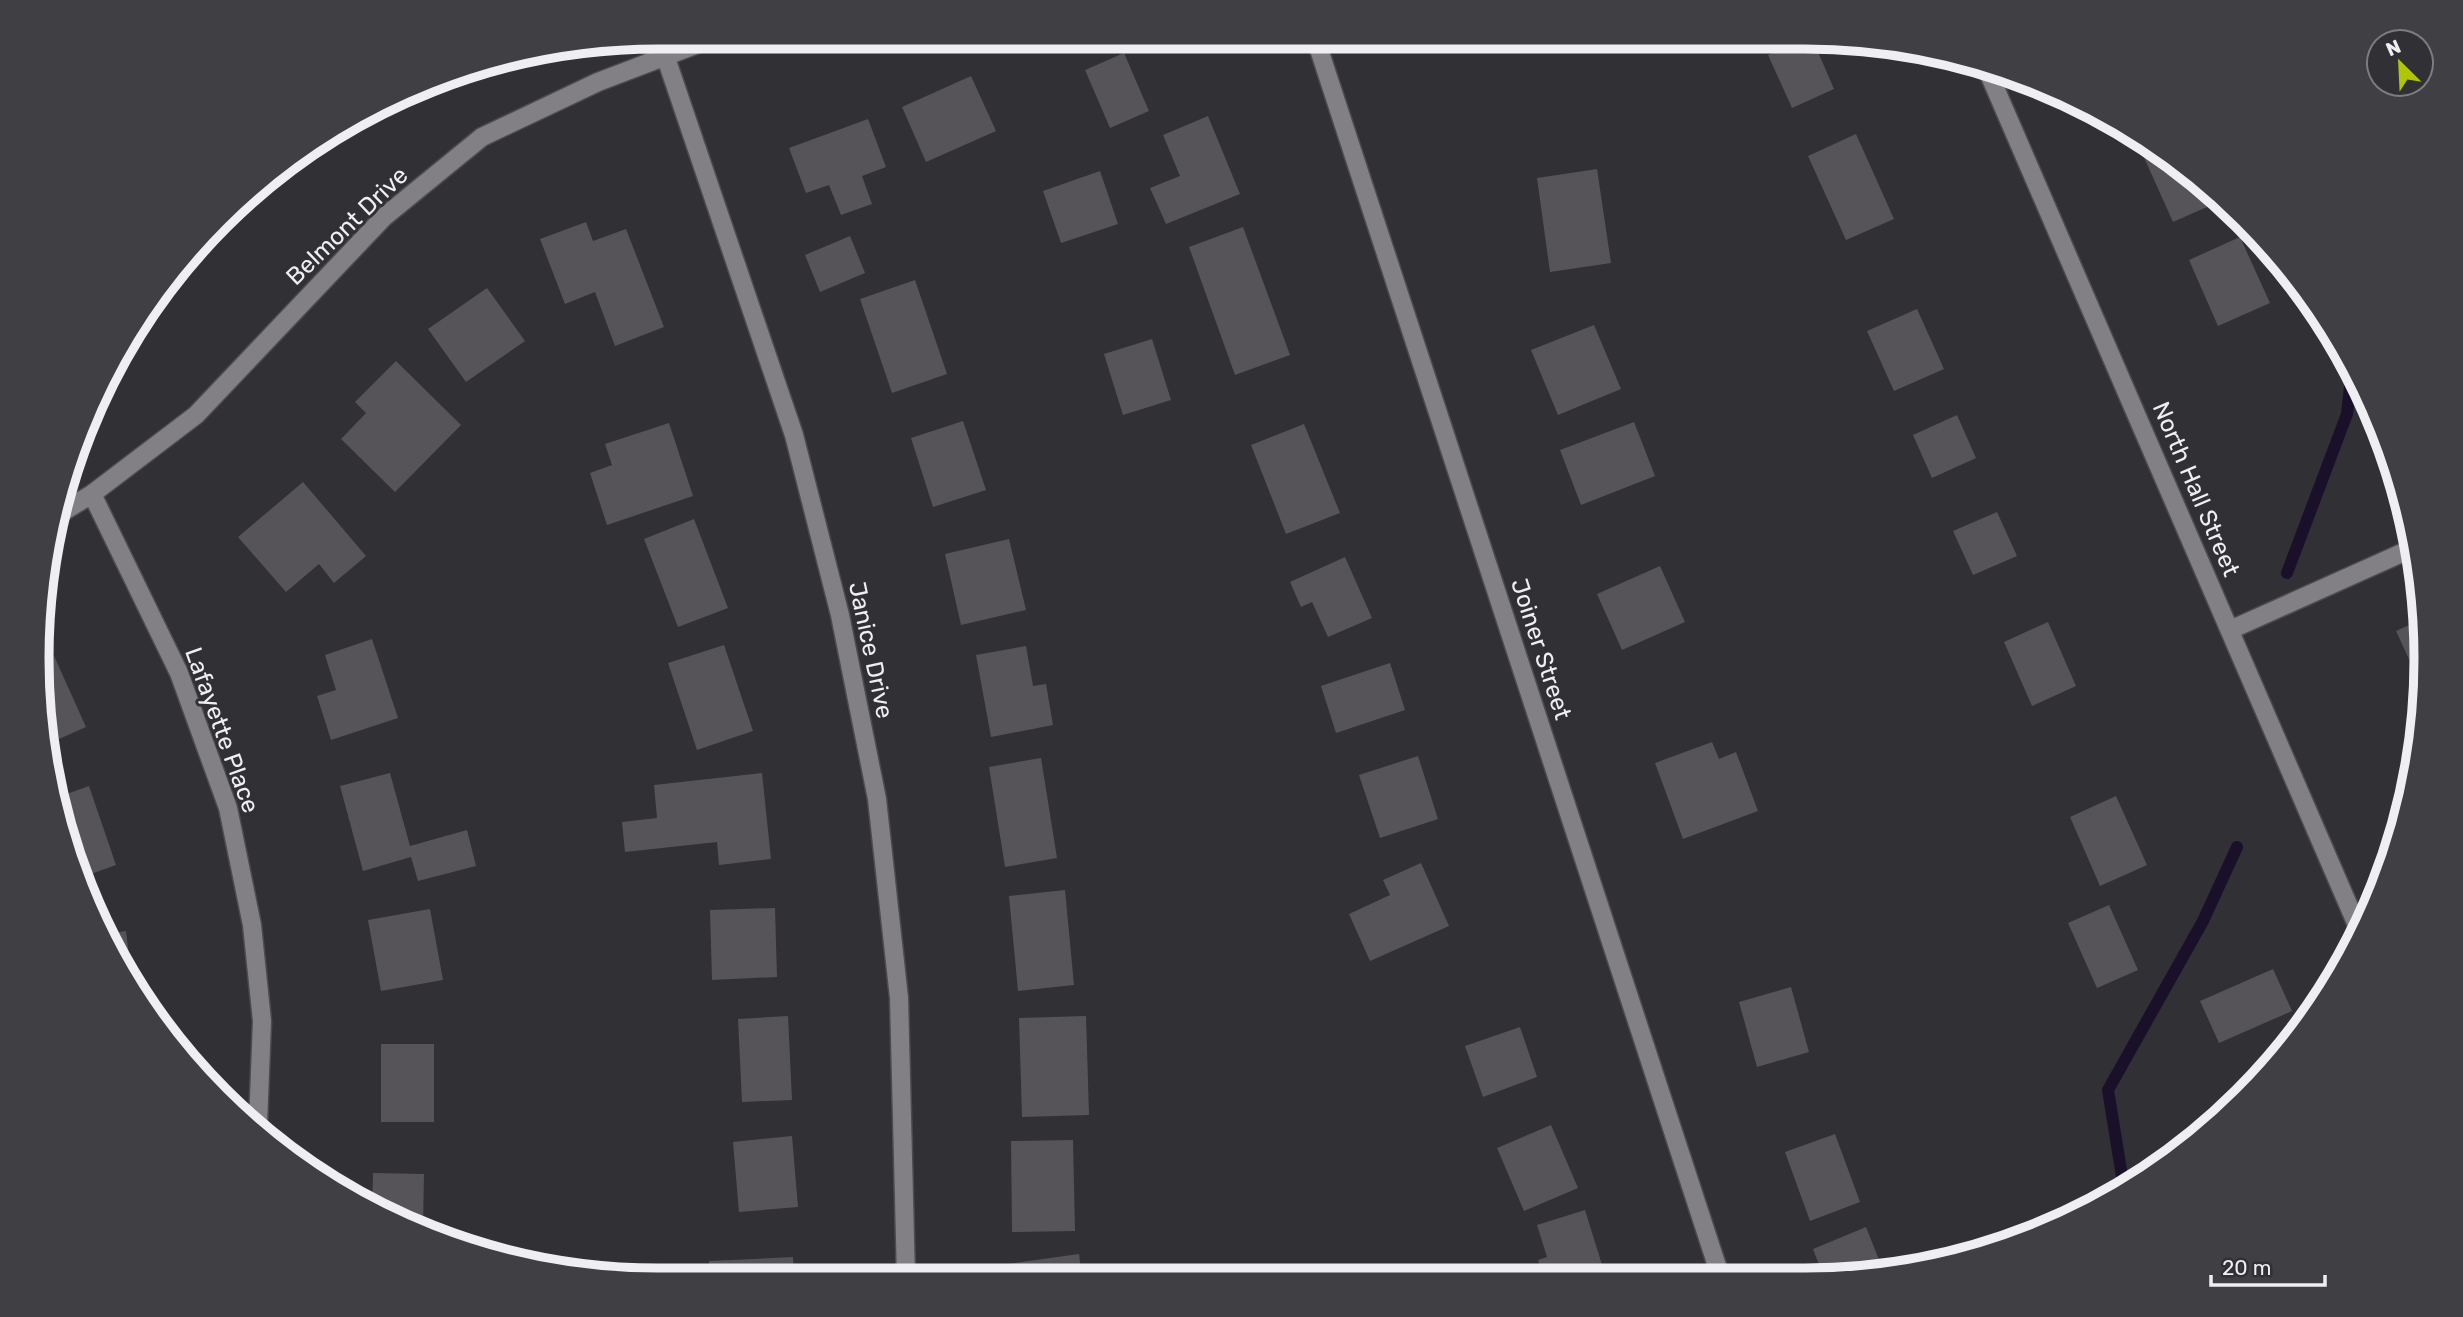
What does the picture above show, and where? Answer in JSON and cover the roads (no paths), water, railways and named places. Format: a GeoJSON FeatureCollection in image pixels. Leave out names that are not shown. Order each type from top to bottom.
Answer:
{"type":"FeatureCollection","features":[{"type":"Feature","properties":{"kind":"street","name":"Belmont Drive"},"geometry":{"type":"LineString","coordinates":[[68,509],[92,494],[196,415],[384,217],[482,137],[598,82],[681,49]]}},
{"type":"Feature","properties":{"kind":"street","name":"Joiner Street"},"geometry":{"type":"LineString","coordinates":[[1319,49],[1717,1268]]}},
{"type":"Feature","properties":{"kind":"street","name":"Janice Drive"},"geometry":{"type":"LineString","coordinates":[[664,55],[794,435],[840,615],[877,799],[899,998],[906,1268]]}},
{"type":"Feature","properties":{"kind":"street","name":"North Hall Street"},"geometry":{"type":"LineString","coordinates":[[1991,79],[2355,920]]}},
{"type":"Feature","properties":{"kind":"street","name":"Lafayette Place"},"geometry":{"type":"LineString","coordinates":[[92,494],[179,673],[228,808],[252,925],[262,1021],[258,1118]]}},
{"type":"Feature","properties":{"kind":"street"},"geometry":{"type":"LineString","coordinates":[[2230,631],[2404,552]]}},
{"type":"Feature","properties":{"kind":"waterway"},"geometry":{"type":"LineString","coordinates":[[2287,573],[2347,414],[2350,387]]}},
{"type":"Feature","properties":{"kind":"waterway"},"geometry":{"type":"LineString","coordinates":[[2122,1178],[2108,1090],[2203,921],[2237,847]]}}]}
